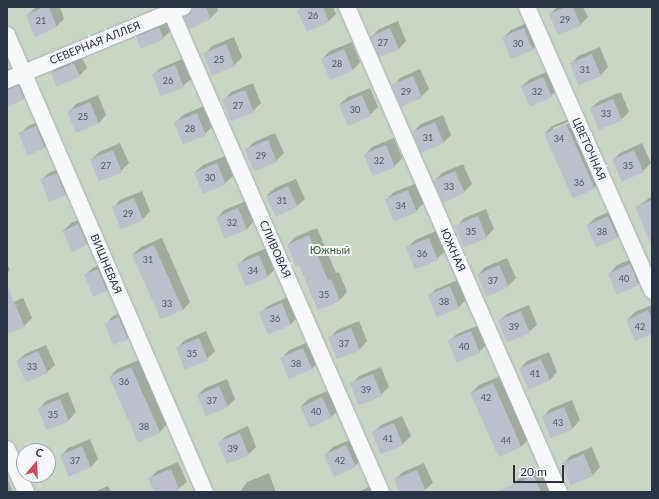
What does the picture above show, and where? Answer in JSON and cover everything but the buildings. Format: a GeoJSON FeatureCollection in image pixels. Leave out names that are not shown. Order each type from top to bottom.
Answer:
{"type":"FeatureCollection","features":[{"type":"Feature","properties":{"kind":"street","name":"ЮЖНАЯ"},"geometry":{"type":"LineString","coordinates":[[347,7],[559,492]]}},
{"type":"Feature","properties":{"kind":"street","name":"ЦВЕТОЧНАЯ"},"geometry":{"type":"LineString","coordinates":[[527,7],[652,291]]}},
{"type":"Feature","properties":{"kind":"street","name":"СЕВЕРНАЯ АЛЛЕЯ"},"geometry":{"type":"LineString","coordinates":[[7,80],[175,9]]}},
{"type":"Feature","properties":{"kind":"street","name":"СЛИВОВАЯ"},"geometry":{"type":"LineString","coordinates":[[175,9],[381,492]]}},
{"type":"Feature","properties":{"kind":"street","name":"ВИШНЕВАЯ"},"geometry":{"type":"LineString","coordinates":[[7,35],[205,492]]}},
{"type":"Feature","properties":{"kind":"street"},"geometry":{"type":"LineString","coordinates":[[7,449],[26,492]]}},
{"type":"Feature","properties":{"kind":"green space","name":"Южный"},"geometry":{"type":"Polygon","coordinates":[[[7,7],[652,7],[652,492],[7,492],[7,7]]]}}]}
